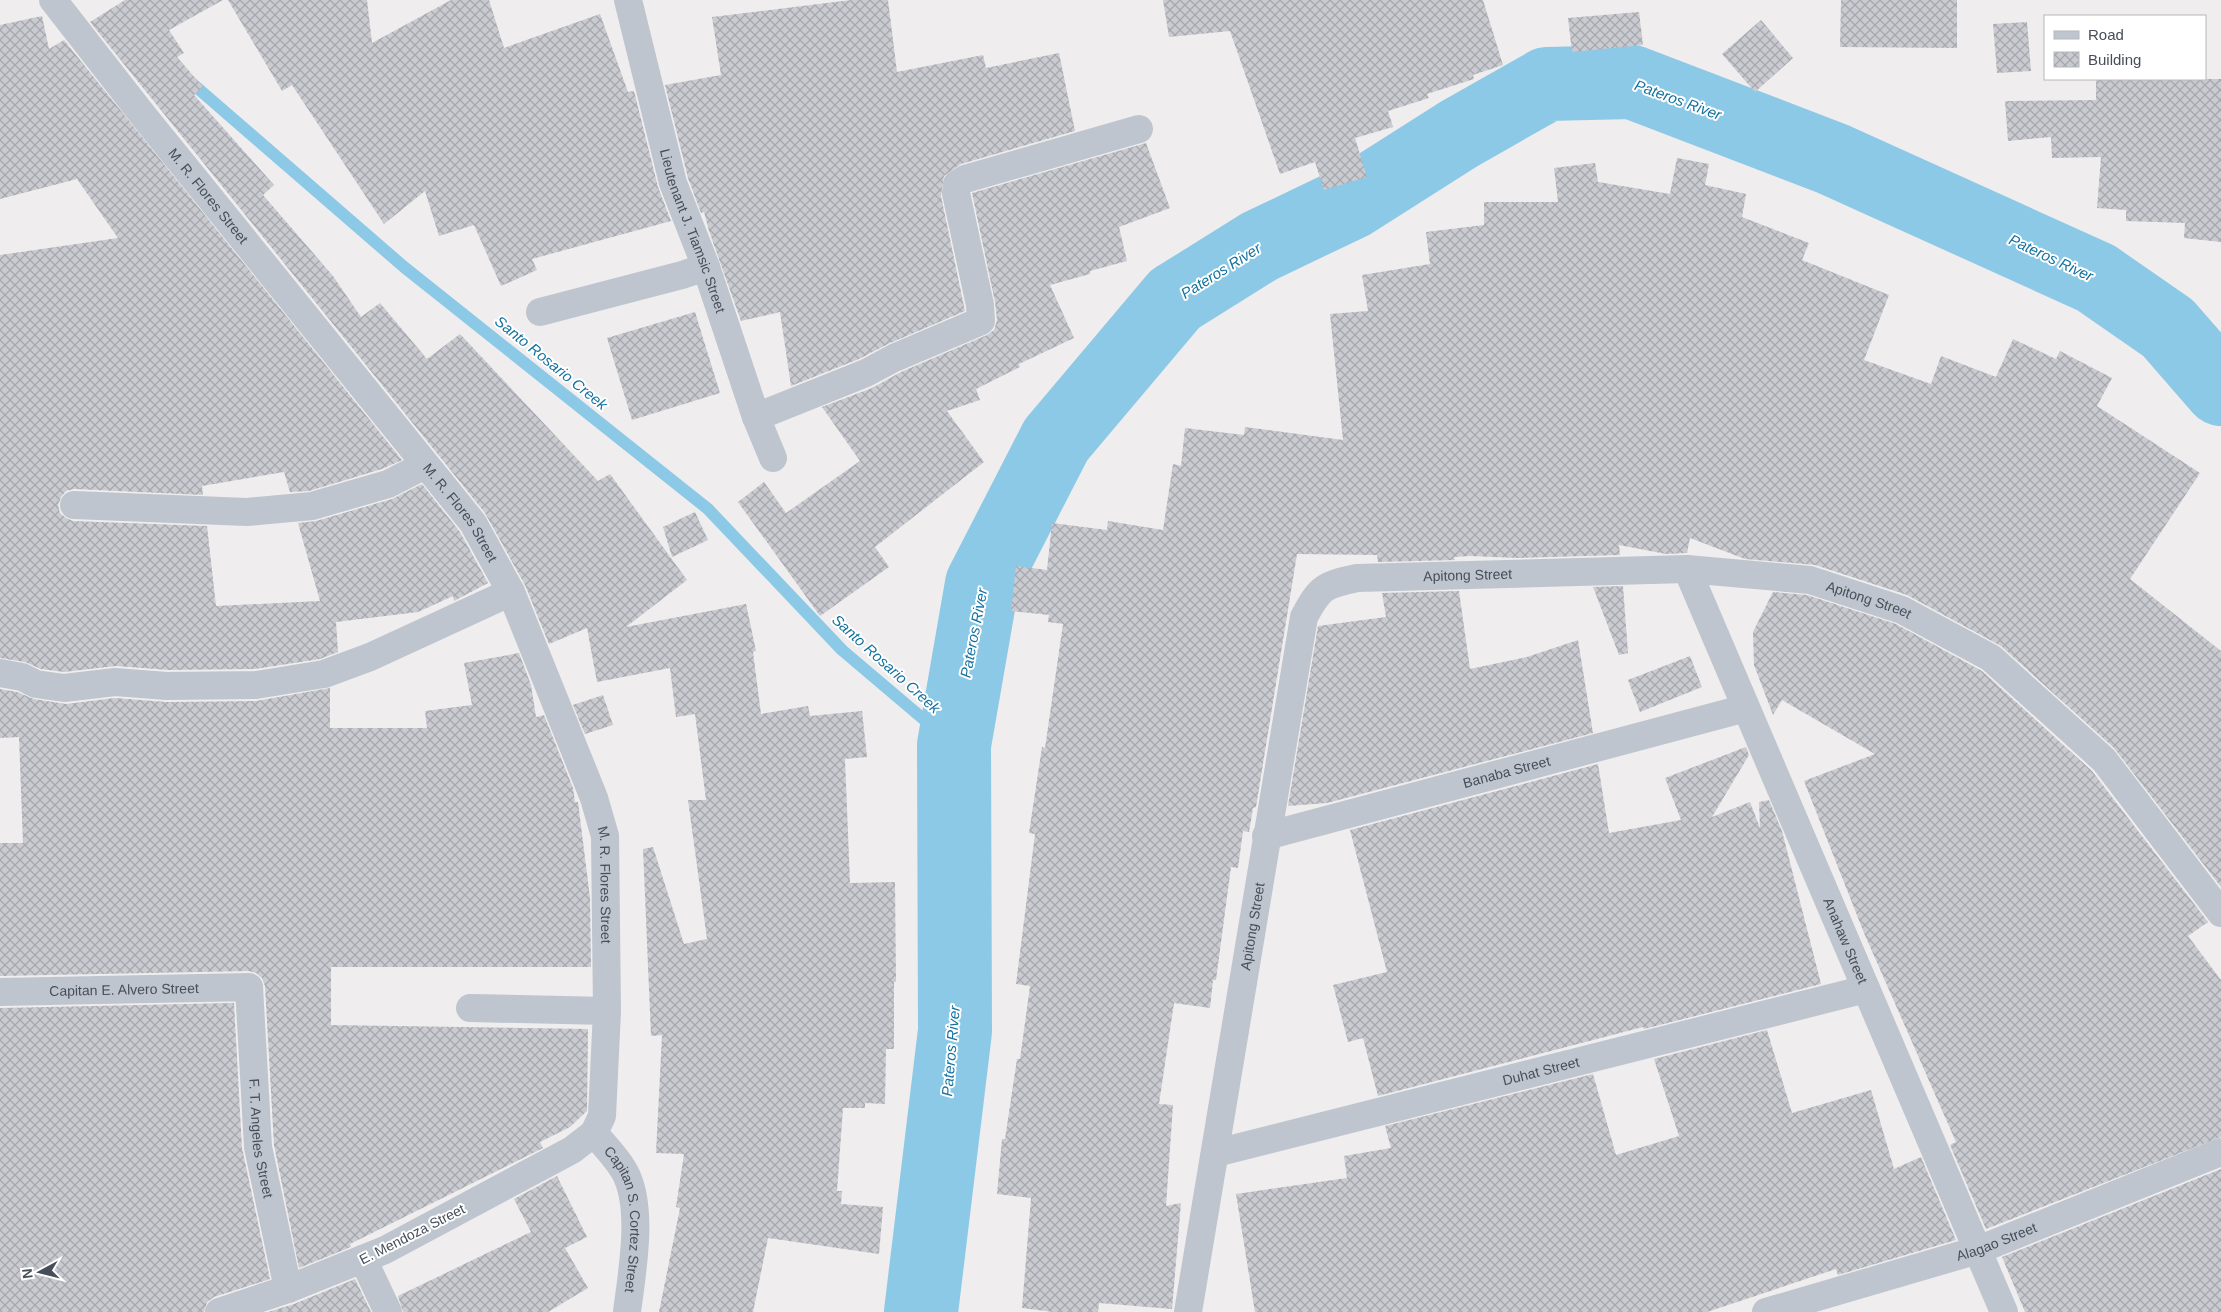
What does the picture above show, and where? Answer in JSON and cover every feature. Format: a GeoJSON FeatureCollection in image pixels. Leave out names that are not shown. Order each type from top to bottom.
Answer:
{"type":"FeatureCollection","features":[{"type":"Feature","properties":{"kind":"street","name":"M. R. Flores Street"},"geometry":{"type":"LineString","coordinates":[[53,0],[136,106],[473,523],[511,592],[594,798],[605,836],[607,1011],[602,1116],[594,1133]]}},
{"type":"Feature","properties":{"kind":"street","name":"Lieutenant J. Tiamsic Street"},"geometry":{"type":"LineString","coordinates":[[628,0],[673,183],[706,267],[756,417],[773,458]]}},
{"type":"Feature","properties":{"kind":"street"},"geometry":{"type":"LineString","coordinates":[[756,417],[866,373],[894,358],[981,321],[956,193],[956,184],[965,179],[1139,129]]}},
{"type":"Feature","properties":{"kind":"street"},"geometry":{"type":"LineString","coordinates":[[540,312],[706,267]]}},
{"type":"Feature","properties":{"kind":"street"},"geometry":{"type":"LineString","coordinates":[[74,505],[247,512],[312,506],[388,484],[425,465]]}},
{"type":"Feature","properties":{"kind":"street","name":"Anahaw Street"},"geometry":{"type":"LineString","coordinates":[[1687,569],[2004,1312]]}},
{"type":"Feature","properties":{"kind":"street","name":"Apitong Street"},"geometry":{"type":"LineString","coordinates":[[1188,1312],[1216,1153],[1266,836],[1304,618],[1313,600],[1330,584],[1357,578],[1687,569],[1810,580],[1902,610],[1991,658],[2104,760],[2221,913]]}},
{"type":"Feature","properties":{"kind":"street"},"geometry":{"type":"LineString","coordinates":[[0,673],[22,677],[36,684],[64,688],[115,682],[167,686],[256,685],[324,674],[370,657],[511,592]]}},
{"type":"Feature","properties":{"kind":"street","name":"Banaba Street"},"geometry":{"type":"LineString","coordinates":[[1266,836],[1746,708]]}},
{"type":"Feature","properties":{"kind":"street","name":"Capitan E. Alvero Street"},"geometry":{"type":"LineString","coordinates":[[0,992],[249,987]]}},
{"type":"Feature","properties":{"kind":"street","name":"F. T. Angeles Street"},"geometry":{"type":"LineString","coordinates":[[249,987],[258,1147],[288,1289]]}},
{"type":"Feature","properties":{"kind":"street","name":"Duhat Street"},"geometry":{"type":"LineString","coordinates":[[1216,1153],[1866,989]]}},
{"type":"Feature","properties":{"kind":"street"},"geometry":{"type":"LineString","coordinates":[[470,1008],[607,1011]]}},
{"type":"Feature","properties":{"kind":"street","name":"E. Mendoza Street"},"geometry":{"type":"LineString","coordinates":[[219,1312],[288,1289],[385,1250],[572,1150],[594,1133]]}},
{"type":"Feature","properties":{"kind":"street","name":"Capitan S. Cortez Street"},"geometry":{"type":"LineString","coordinates":[[594,1133],[623,1169],[633,1200],[635,1243],[627,1312]]}},
{"type":"Feature","properties":{"kind":"street","name":"Alagao Street"},"geometry":{"type":"LineString","coordinates":[[1766,1312],[1978,1250],[2220,1154]]}},
{"type":"Feature","properties":{"kind":"street"},"geometry":{"type":"LineString","coordinates":[[363,1259],[388,1312]]}},
{"type":"Feature","properties":{"kind":"building"},"geometry":{"type":"Polygon","coordinates":[[[125,0],[223,0],[169,30],[184,53],[177,57],[203,87],[194,95],[274,185],[263,195],[333,276],[361,317],[380,303],[427,359],[460,334],[598,481],[610,474],[687,580],[626,627],[746,604],[756,651],[753,652],[761,714],[808,706],[810,716],[862,711],[867,757],[845,759],[850,883],[895,882],[896,982],[894,982],[894,1049],[886,1049],[885,1104],[865,1103],[865,1108],[843,1108],[837,1191],[842,1191],[841,1204],[883,1207],[879,1254],[768,1238],[753,1312],[659,1312],[680,1208],[676,1207],[684,1154],[656,1153],[662,1035],[651,1036],[643,849],[653,847],[684,944],[707,939],[688,800],[706,800],[695,714],[676,717],[670,668],[597,682],[587,628],[549,644],[525,585],[485,513],[90,22],[125,0]]]}},
{"type":"Feature","properties":{"kind":"building"},"geometry":{"type":"Polygon","coordinates":[[[228,0],[367,0],[372,43],[451,0],[489,0],[504,48],[600,14],[628,92],[634,91],[658,187],[671,221],[532,259],[537,270],[501,286],[474,225],[439,236],[425,191],[384,224],[292,85],[282,91],[228,0]]]}},
{"type":"Feature","properties":{"kind":"building"},"geometry":{"type":"Polygon","coordinates":[[[851,0],[888,0],[897,72],[983,55],[986,68],[1059,53],[1075,131],[961,164],[944,176],[941,196],[965,311],[888,344],[859,359],[791,386],[780,312],[741,321],[704,212],[701,213],[688,178],[665,85],[721,75],[712,17],[851,0]]]}},
{"type":"Feature","properties":{"kind":"building"},"geometry":{"type":"Polygon","coordinates":[[[1163,0],[1483,0],[1503,65],[1473,75],[1474,79],[1427,94],[1429,98],[1388,111],[1393,127],[1355,138],[1367,177],[1324,190],[1315,162],[1280,174],[1230,31],[1169,37],[1163,0]]]}},
{"type":"Feature","properties":{"kind":"building"},"geometry":{"type":"Polygon","coordinates":[[[1841,0],[1957,0],[1957,48],[1840,47],[1841,0]]]}},
{"type":"Feature","properties":{"kind":"building"},"geometry":{"type":"Polygon","coordinates":[[[1639,12],[1643,45],[1572,52],[1568,18],[1639,12]]]}},
{"type":"Feature","properties":{"kind":"building"},"geometry":{"type":"Polygon","coordinates":[[[42,16],[49,49],[64,40],[402,460],[382,469],[309,491],[290,492],[284,472],[202,486],[203,495],[74,489],[66,491],[61,497],[58,505],[60,513],[73,521],[207,526],[216,606],[320,601],[298,523],[316,521],[392,499],[422,484],[460,532],[488,583],[454,601],[453,596],[418,612],[336,622],[338,652],[320,659],[255,669],[168,670],[116,666],[64,672],[41,669],[25,662],[0,658],[0,255],[118,238],[77,179],[0,199],[0,25],[42,16]]]}},
{"type":"Feature","properties":{"kind":"building"},"geometry":{"type":"Polygon","coordinates":[[[1761,20],[1793,58],[1755,92],[1722,54],[1761,20]]]}},
{"type":"Feature","properties":{"kind":"building"},"geometry":{"type":"Polygon","coordinates":[[[2027,22],[2031,71],[1997,73],[1993,24],[2027,22]]]}},
{"type":"Feature","properties":{"kind":"building"},"geometry":{"type":"Polygon","coordinates":[[[2221,79],[2221,242],[2184,238],[2185,223],[2126,221],[2126,210],[2097,208],[2101,157],[2052,158],[2051,137],[2008,141],[2005,101],[2096,100],[2096,80],[2221,79]]]}},
{"type":"Feature","properties":{"kind":"building"},"geometry":{"type":"Polygon","coordinates":[[[1146,143],[1170,208],[1119,227],[1127,261],[1050,285],[1074,338],[1019,364],[1020,367],[976,389],[980,400],[947,411],[984,462],[875,547],[889,567],[820,616],[738,502],[764,482],[786,513],[860,461],[822,407],[872,388],[901,372],[987,335],[994,330],[997,320],[995,302],[972,193],[1146,143]]]}},
{"type":"Feature","properties":{"kind":"building"},"geometry":{"type":"Polygon","coordinates":[[[1677,158],[1709,164],[1705,185],[1746,194],[1742,217],[1809,243],[1802,260],[1889,295],[1864,360],[1931,384],[1941,356],[1996,377],[2013,339],[2056,359],[2060,351],[2112,378],[2097,406],[2200,473],[2130,579],[2221,651],[2221,887],[2114,748],[2001,646],[1907,595],[1815,565],[1745,559],[1690,538],[1687,553],[1666,554],[1619,545],[1620,555],[1519,558],[1470,556],[1454,557],[1455,560],[1378,562],[1377,555],[1297,554],[1256,807],[1253,808],[1249,832],[1243,831],[1238,868],[1231,867],[1216,980],[1213,980],[1210,1008],[1174,1003],[1159,1104],[1173,1105],[1166,1206],[1181,1203],[1172,1309],[1099,1303],[1098,1312],[1053,1312],[1022,1308],[1031,1198],[997,1194],[1002,1139],[1005,1139],[1017,1059],[1020,1059],[1030,986],[1016,984],[1035,834],[1029,833],[1042,747],[1045,748],[1063,624],[1048,622],[1049,615],[1011,611],[1016,566],[1047,570],[1052,523],[1107,530],[1108,521],[1163,530],[1173,464],[1181,466],[1185,428],[1244,435],[1245,427],[1343,440],[1330,314],[1368,311],[1362,275],[1430,264],[1426,232],[1484,225],[1484,202],[1558,202],[1554,168],[1595,163],[1598,182],[1670,194],[1677,158]]]}},
{"type":"Feature","properties":{"kind":"building"},"geometry":{"type":"Polygon","coordinates":[[[695,312],[720,393],[632,420],[607,338],[695,312]]]}},
{"type":"Feature","properties":{"kind":"building"},"geometry":{"type":"Polygon","coordinates":[[[695,512],[708,540],[672,557],[663,527],[695,512]]]}},
{"type":"Feature","properties":{"kind":"building"},"geometry":{"type":"Polygon","coordinates":[[[1623,586],[1628,653],[1619,655],[1593,587],[1623,586]]]}},
{"type":"Feature","properties":{"kind":"building"},"geometry":{"type":"Polygon","coordinates":[[[1459,591],[1470,669],[1527,657],[1578,640],[1593,733],[1327,803],[1288,806],[1318,626],[1386,617],[1382,593],[1459,591]]]}},
{"type":"Feature","properties":{"kind":"building"},"geometry":{"type":"Polygon","coordinates":[[[1773,592],[1807,595],[1896,624],[1982,671],[2092,771],[2208,922],[2188,936],[2221,980],[2221,1137],[1986,1229],[1950,1145],[1956,1142],[1864,933],[1804,781],[1875,754],[1782,700],[1773,715],[1754,665],[1753,632],[1773,592]]]}},
{"type":"Feature","properties":{"kind":"building"},"geometry":{"type":"Polygon","coordinates":[[[519,653],[531,685],[536,717],[544,715],[573,788],[575,802],[578,802],[590,898],[591,967],[331,967],[331,1025],[588,1029],[587,1111],[570,1127],[540,1142],[543,1148],[350,1244],[351,1247],[299,1268],[274,1145],[265,986],[262,978],[256,973],[249,971],[0,976],[0,843],[23,843],[19,737],[0,738],[0,689],[17,692],[34,699],[66,704],[115,698],[167,702],[256,701],[330,688],[330,728],[427,728],[425,711],[472,705],[464,663],[519,653]]]}},
{"type":"Feature","properties":{"kind":"building"},"geometry":{"type":"Polygon","coordinates":[[[1690,656],[1702,687],[1640,712],[1628,680],[1690,656]]]}},
{"type":"Feature","properties":{"kind":"building"},"geometry":{"type":"Polygon","coordinates":[[[603,695],[613,725],[585,734],[573,705],[603,695]]]}},
{"type":"Feature","properties":{"kind":"building"},"geometry":{"type":"Polygon","coordinates":[[[1746,747],[1749,755],[1712,817],[1750,802],[1760,828],[1759,802],[1769,800],[1782,831],[1821,984],[1644,1029],[1643,1027],[1378,1096],[1363,1038],[1348,1042],[1333,985],[1387,972],[1350,830],[1598,764],[1609,833],[1681,820],[1665,778],[1746,747]]]}},
{"type":"Feature","properties":{"kind":"building"},"geometry":{"type":"Polygon","coordinates":[[[234,1003],[242,1148],[270,1279],[214,1297],[207,1302],[204,1312],[0,1312],[0,1008],[234,1003]]]}},
{"type":"Feature","properties":{"kind":"building"},"geometry":{"type":"Polygon","coordinates":[[[1767,1030],[1792,1113],[1871,1090],[1894,1169],[1921,1157],[1956,1240],[1838,1275],[1836,1269],[1707,1312],[1255,1312],[1236,1194],[1347,1178],[1344,1156],[1391,1148],[1385,1126],[1593,1074],[1616,1155],[1679,1136],[1654,1059],[1767,1030]]]}},
{"type":"Feature","properties":{"kind":"building"},"geometry":{"type":"Polygon","coordinates":[[[2221,1169],[2221,1312],[2025,1312],[2002,1257],[2221,1169]]]}},
{"type":"Feature","properties":{"kind":"building"},"geometry":{"type":"Polygon","coordinates":[[[557,1176],[587,1237],[565,1248],[588,1288],[548,1312],[403,1312],[398,1296],[531,1232],[514,1199],[557,1176]]]}},
{"type":"Feature","properties":{"kind":"building"},"geometry":{"type":"Polygon","coordinates":[[[355,1279],[371,1312],[268,1312],[294,1304],[355,1279]]]}},
{"type":"Feature","properties":{"kind":"waterway","name":"Santo Rosario Creek"},"geometry":{"type":"LineString","coordinates":[[187,79],[404,267],[708,509],[842,650],[954,745]]}},
{"type":"Feature","properties":{"kind":"waterway","name":"Pateros River"},"geometry":{"type":"LineString","coordinates":[[921,1312],[955,1031],[954,745],[982,584],[1056,440],[1175,299],[1260,246],[1352,202],[1459,134],[1547,84],[1632,82],[1833,159],[2096,278],[2168,328],[2221,389]]}}]}
